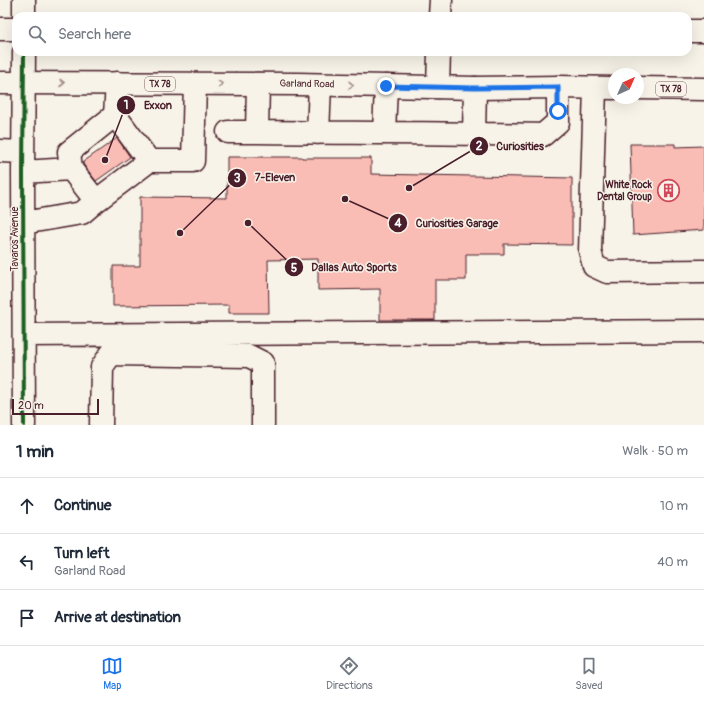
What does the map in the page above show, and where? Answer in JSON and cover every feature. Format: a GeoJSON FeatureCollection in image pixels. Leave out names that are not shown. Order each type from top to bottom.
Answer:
{"type":"FeatureCollection","features":[{"type":"Feature","properties":{"kind":"main road"},"geometry":{"type":"LineString","coordinates":[[24,0],[24,12]]}},
{"type":"Feature","properties":{"kind":"main road"},"geometry":{"type":"LineString","coordinates":[[440,12],[441,0]]}},
{"type":"Feature","properties":{"kind":"main road"},"geometry":{"type":"LineString","coordinates":[[0,29],[12,29]]}},
{"type":"Feature","properties":{"kind":"main road"},"geometry":{"type":"LineString","coordinates":[[692,31],[704,31]]}},
{"type":"Feature","properties":{"kind":"main road","name":"Tavaros Avenue"},"geometry":{"type":"LineString","coordinates":[[24,56],[24,425]]}},
{"type":"Feature","properties":{"kind":"main road"},"geometry":{"type":"LineString","coordinates":[[438,87],[439,56]]}},
{"type":"Feature","properties":{"kind":"main road","name":"Garland Road"},"geometry":{"type":"LineString","coordinates":[[0,83],[604,88]]}},
{"type":"Feature","properties":{"kind":"main road"},"geometry":{"type":"LineString","coordinates":[[116,83],[115,115],[149,161]]}},
{"type":"Feature","properties":{"kind":"main road"},"geometry":{"type":"LineString","coordinates":[[23,223],[82,213],[149,161],[192,161],[195,84]]}},
{"type":"Feature","properties":{"kind":"main road"},"geometry":{"type":"LineString","coordinates":[[257,132],[258,84]]}},
{"type":"Feature","properties":{"kind":"main road"},"geometry":{"type":"LineString","coordinates":[[318,133],[320,85]]}},
{"type":"Feature","properties":{"kind":"main road"},"geometry":{"type":"LineString","coordinates":[[384,133],[386,86]]}},
{"type":"Feature","properties":{"kind":"main road"},"geometry":{"type":"LineString","coordinates":[[228,132],[543,135],[558,122],[558,87]]}},
{"type":"Feature","properties":{"kind":"main road"},"geometry":{"type":"LineString","coordinates":[[474,134],[475,88]]}},
{"type":"Feature","properties":{"kind":"main road"},"geometry":{"type":"LineString","coordinates":[[604,88],[590,251],[594,266],[607,272],[704,270]]}},
{"type":"Feature","properties":{"kind":"main road","name":"TX 78"},"geometry":{"type":"LineString","coordinates":[[644,88],[704,89]]}},
{"type":"Feature","properties":{"kind":"main road"},"geometry":{"type":"LineString","coordinates":[[96,201],[71,169],[69,152],[115,115]]}},
{"type":"Feature","properties":{"kind":"main road"},"geometry":{"type":"LineString","coordinates":[[0,151],[23,162],[71,169]]}},
{"type":"Feature","properties":{"kind":"main road"},"geometry":{"type":"LineString","coordinates":[[24,335],[704,332]]}},
{"type":"Feature","properties":{"kind":"main road"},"geometry":{"type":"LineString","coordinates":[[101,425],[102,366],[111,354],[249,356],[263,363],[263,425]]}},
{"type":"Feature","properties":{"kind":"building"},"geometry":{"type":"Polygon","coordinates":[[[117,138],[130,157],[96,181],[83,162],[117,138]]]}},
{"type":"Feature","properties":{"kind":"building","name":"White Rock Dental Group"},"geometry":{"type":"Polygon","coordinates":[[[630,144],[675,144],[675,147],[704,146],[704,230],[633,235],[630,144]]]}},
{"type":"Feature","properties":{"kind":"building"},"geometry":{"type":"Polygon","coordinates":[[[227,157],[371,158],[371,174],[572,178],[572,245],[504,244],[504,254],[466,254],[466,280],[435,280],[435,320],[380,320],[380,289],[318,290],[318,259],[268,260],[269,313],[229,313],[229,305],[113,306],[113,266],[140,266],[140,197],[227,198],[227,157]]]}},
{"type":"Feature","properties":{"kind":"cycle path"},"geometry":{"type":"LineString","coordinates":[[24,56],[24,425]]}},
{"type":"Feature","properties":{"kind":"place","name":"Exxon"},"geometry":{"type":"Point","coordinates":[105,160]}},
{"type":"Feature","properties":{"kind":"place","name":"Curiosities"},"geometry":{"type":"Point","coordinates":[409,188]}},
{"type":"Feature","properties":{"kind":"place","name":"White Rock Dental Group"},"geometry":{"type":"Point","coordinates":[668,191]}},
{"type":"Feature","properties":{"kind":"place","name":"Curiosities Garage"},"geometry":{"type":"Point","coordinates":[345,199]}},
{"type":"Feature","properties":{"kind":"place","name":"Dallas Auto Sports"},"geometry":{"type":"Point","coordinates":[248,223]}},
{"type":"Feature","properties":{"kind":"place","name":"7-Eleven"},"geometry":{"type":"Point","coordinates":[180,233]}},
{"type":"Feature","properties":{"kind":"route"},"geometry":{"type":"LineString","coordinates":[[386,86],[475,88],[558,87],[558,111]]}}]}
